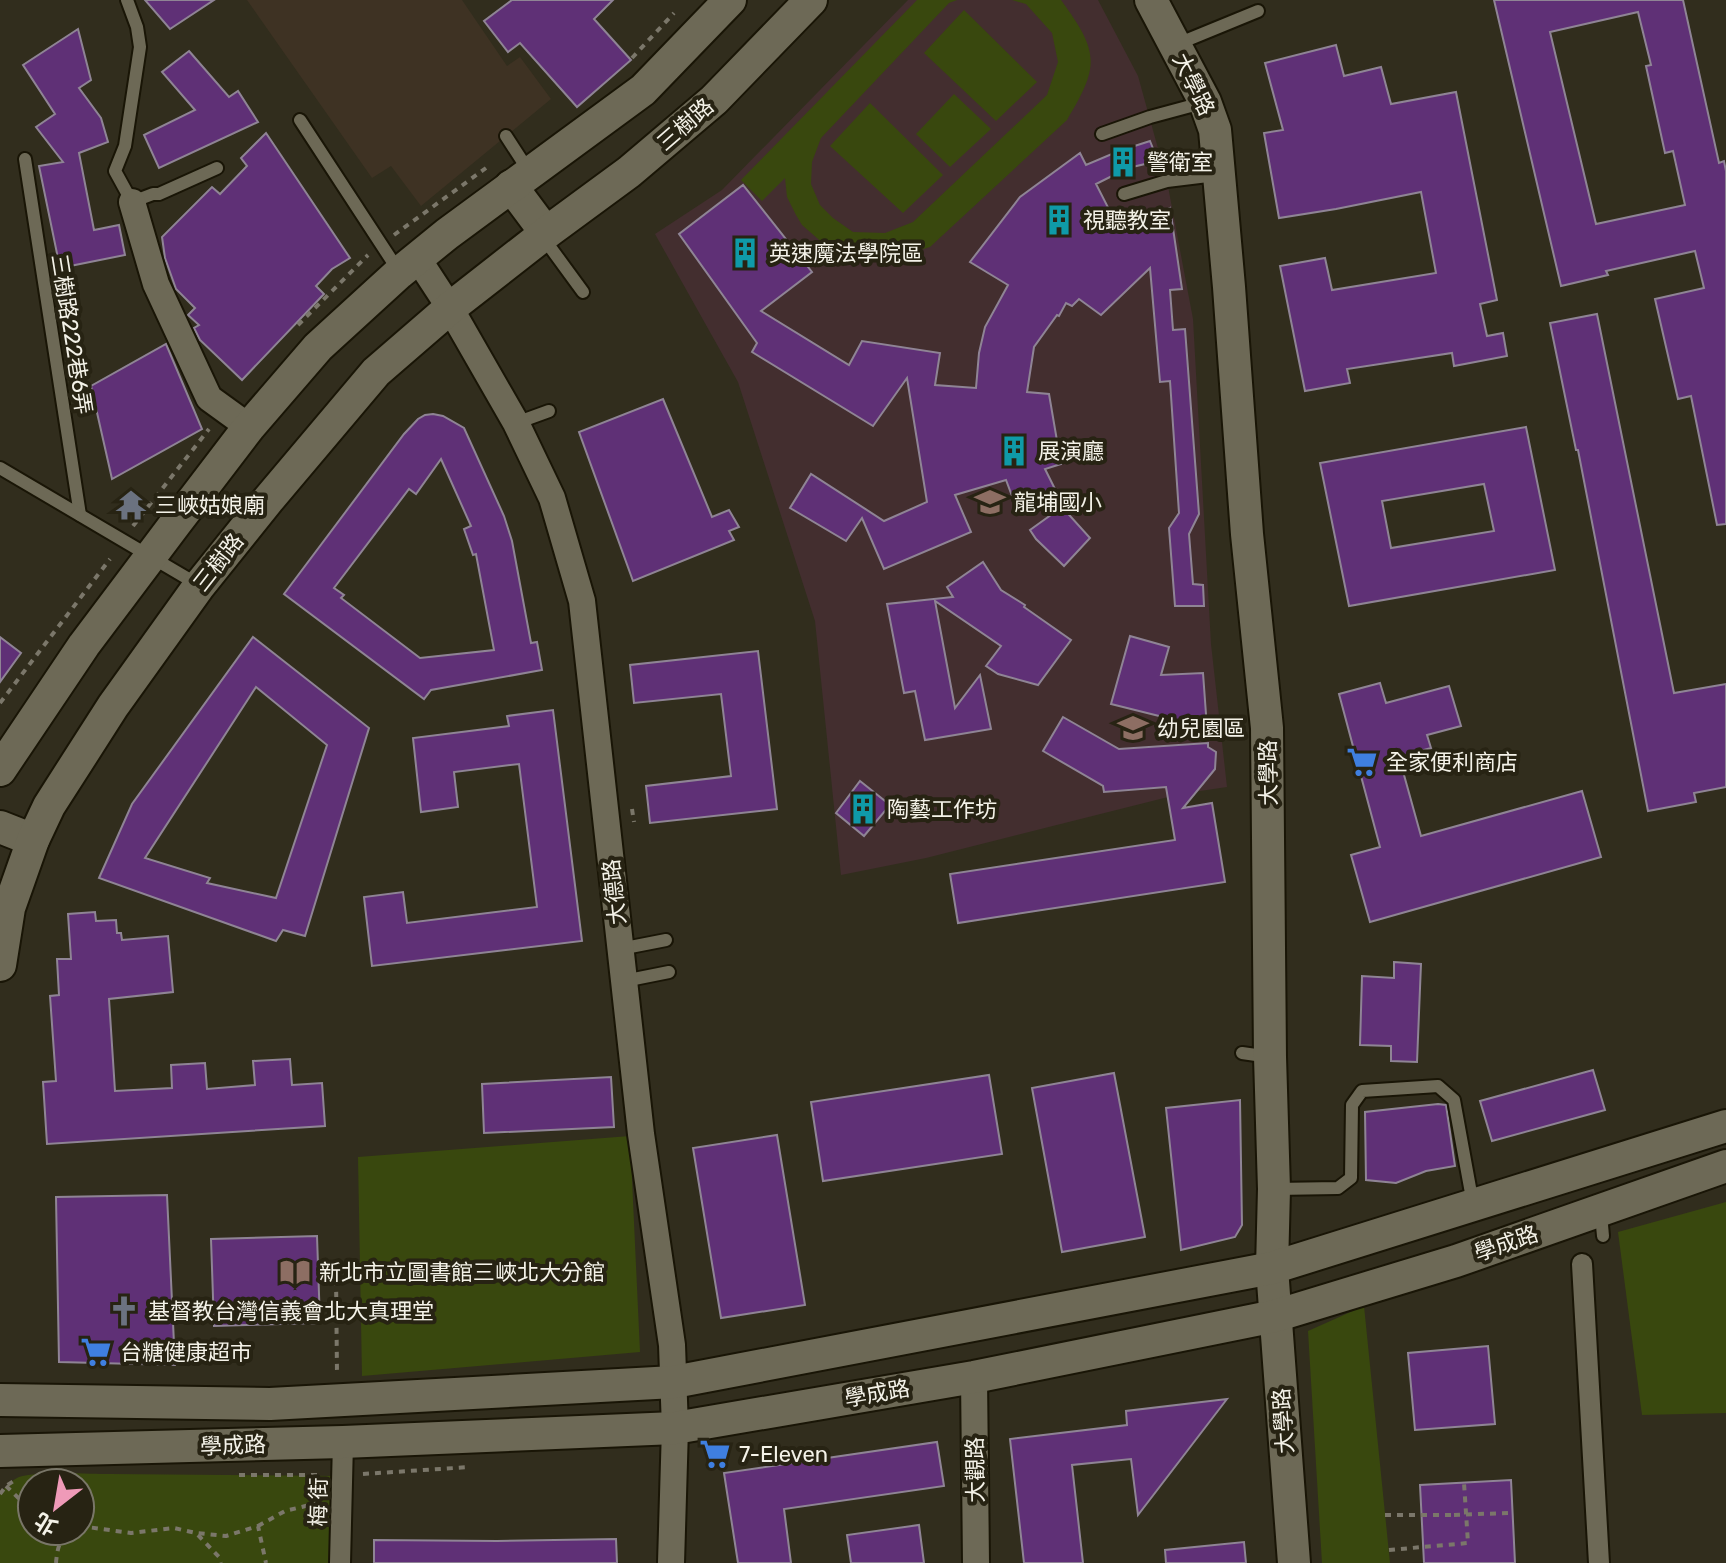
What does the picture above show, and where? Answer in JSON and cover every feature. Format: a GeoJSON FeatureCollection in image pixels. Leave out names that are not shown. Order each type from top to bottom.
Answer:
{"type":"FeatureCollection","features":[{"type":"Feature","properties":{"kind":"street","name":"三樹路"},"geometry":{"type":"LineString","coordinates":[[0,965],[9,908],[10,875],[33,840],[49,806],[113,706],[199,586],[268,500],[376,372],[450,308],[629,172],[714,100],[811,0]]}},
{"type":"Feature","properties":{"kind":"street","name":"大學路"},"geometry":{"type":"LineString","coordinates":[[1151,0],[1205,102],[1215,130],[1247,534],[1267,728],[1256,1055],[1274,1189],[1272,1268],[1294,1563]]}},
{"type":"Feature","properties":{"kind":"street"},"geometry":{"type":"LineString","coordinates":[[0,740],[84,645],[249,427],[318,347],[408,266],[520,179],[643,90],[705,7]]}},
{"type":"Feature","properties":{"kind":"street"},"geometry":{"type":"LineString","coordinates":[[520,179],[544,234]]}},
{"type":"Feature","properties":{"kind":"street"},"geometry":{"type":"LineString","coordinates":[[132,202],[156,284],[209,398],[249,427]]}},
{"type":"Feature","properties":{"kind":"street","name":"大德路"},"geometry":{"type":"LineString","coordinates":[[408,266],[450,308],[516,423],[552,498],[582,601],[641,1134],[672,1345],[675,1428],[671,1563]]}},
{"type":"Feature","properties":{"kind":"street"},"geometry":{"type":"LineString","coordinates":[[0,770],[84,645]]}},
{"type":"Feature","properties":{"kind":"street"},"geometry":{"type":"LineString","coordinates":[[0,827],[33,840]]}},
{"type":"Feature","properties":{"kind":"street","name":"學成路"},"geometry":{"type":"LineString","coordinates":[[0,1400],[270,1404],[674,1382],[1272,1268],[1726,1126]]}},
{"type":"Feature","properties":{"kind":"street","name":"學成路"},"geometry":{"type":"LineString","coordinates":[[0,1451],[343,1442],[675,1428],[974,1377],[1275,1316],[1456,1261],[1726,1166]]}},
{"type":"Feature","properties":{"kind":"street"},"geometry":{"type":"LineString","coordinates":[[1582,1264],[1599,1563]]}},
{"type":"Feature","properties":{"kind":"street","name":"大觀路"},"geometry":{"type":"LineString","coordinates":[[974,1377],[976,1563]]}},
{"type":"Feature","properties":{"kind":"street","name":"梅 街"},"geometry":{"type":"LineString","coordinates":[[340,1563],[343,1442]]}},
{"type":"Feature","properties":{"kind":"lane"},"geometry":{"type":"LineString","coordinates":[[127,0],[137,27],[140,47],[125,146],[115,171],[132,202],[159,194],[217,168]]}},
{"type":"Feature","properties":{"kind":"lane"},"geometry":{"type":"LineString","coordinates":[[1175,45],[1258,11]]}},
{"type":"Feature","properties":{"kind":"lane"},"geometry":{"type":"LineString","coordinates":[[1102,134],[1205,102]]}},
{"type":"Feature","properties":{"kind":"lane"},"geometry":{"type":"LineString","coordinates":[[300,120],[408,266]]}},
{"type":"Feature","properties":{"kind":"lane"},"geometry":{"type":"LineString","coordinates":[[506,136],[520,179]]}},
{"type":"Feature","properties":{"kind":"lane","name":"三樹路222巷6弄"},"geometry":{"type":"LineString","coordinates":[[25,159],[80,515]]}},
{"type":"Feature","properties":{"kind":"lane"},"geometry":{"type":"LineString","coordinates":[[1124,194],[1167,181],[1219,175]]}},
{"type":"Feature","properties":{"kind":"lane"},"geometry":{"type":"LineString","coordinates":[[544,234],[583,292]]}},
{"type":"Feature","properties":{"kind":"lane"},"geometry":{"type":"LineString","coordinates":[[516,423],[549,411]]}},
{"type":"Feature","properties":{"kind":"lane"},"geometry":{"type":"LineString","coordinates":[[0,468],[199,586]]}},
{"type":"Feature","properties":{"kind":"lane"},"geometry":{"type":"LineString","coordinates":[[620,949],[666,940]]}},
{"type":"Feature","properties":{"kind":"lane"},"geometry":{"type":"LineString","coordinates":[[624,981],[669,972]]}},
{"type":"Feature","properties":{"kind":"lane"},"geometry":{"type":"LineString","coordinates":[[1274,1189],[1338,1188],[1351,1178],[1352,1105],[1362,1091],[1438,1086],[1454,1100],[1473,1204]]}},
{"type":"Feature","properties":{"kind":"path"},"geometry":{"type":"LineString","coordinates":[[629,61],[705,7]]}},
{"type":"Feature","properties":{"kind":"path"},"geometry":{"type":"LineString","coordinates":[[0,703],[110,559]]}},
{"type":"Feature","properties":{"kind":"path"},"geometry":{"type":"LineString","coordinates":[[318,1276],[336,1274],[337,1377]]}},
{"type":"Feature","properties":{"kind":"path"},"geometry":{"type":"LineString","coordinates":[[235,1475],[342,1476],[480,1466]]}},
{"type":"Feature","properties":{"kind":"path"},"geometry":{"type":"LineString","coordinates":[[0,1494],[16,1480]]}},
{"type":"Feature","properties":{"kind":"path"},"geometry":{"type":"LineString","coordinates":[[1389,1550],[1468,1543],[1464,1483]]}},
{"type":"Feature","properties":{"kind":"path"},"geometry":{"type":"LineString","coordinates":[[6,1486],[16,1496]]}},
{"type":"Feature","properties":{"kind":"path"},"geometry":{"type":"LineString","coordinates":[[96,1528],[131,1533],[174,1528],[226,1536],[258,1526],[285,1511],[341,1497]]}},
{"type":"Feature","properties":{"kind":"path"},"geometry":{"type":"LineString","coordinates":[[1385,1515],[1512,1513]]}},
{"type":"Feature","properties":{"kind":"path"},"geometry":{"type":"LineString","coordinates":[[258,1526],[266,1563]]}},
{"type":"Feature","properties":{"kind":"path"},"geometry":{"type":"LineString","coordinates":[[196,1533],[221,1563]]}},
{"type":"Feature","properties":{"kind":"shaded area"},"geometry":{"type":"Polygon","coordinates":[[[247,0],[462,0],[507,66],[520,57],[551,99],[421,206],[391,166],[372,178],[247,0]]]}},
{"type":"Feature","properties":{"kind":"shaded area","name":"龍埔國小"},"geometry":{"type":"Polygon","coordinates":[[[908,0],[1098,0],[1138,76],[1167,181],[1193,319],[1211,644],[1227,787],[1180,794],[926,858],[841,875],[815,621],[738,382],[655,234],[722,190],[908,0]]]}},
{"type":"Feature","properties":{"kind":"green space"},"geometry":{"type":"Polygon","coordinates":[[[917,0],[957,0],[949,3],[821,138],[812,162],[811,184],[820,205],[853,232],[885,233],[913,222],[1047,95],[1058,62],[1052,33],[1026,4],[1012,0],[1061,0],[1083,33],[1091,59],[1090,72],[1067,120],[930,247],[883,261],[853,258],[825,245],[802,225],[787,197],[785,178],[762,201],[741,180],[917,0]]]}},
{"type":"Feature","properties":{"kind":"green space"},"geometry":{"type":"Polygon","coordinates":[[[964,10],[1037,82],[996,121],[924,53],[964,10]]]}},
{"type":"Feature","properties":{"kind":"green space"},"geometry":{"type":"Polygon","coordinates":[[[954,94],[991,129],[950,167],[916,134],[954,94]]]}},
{"type":"Feature","properties":{"kind":"green space"},"geometry":{"type":"Polygon","coordinates":[[[870,103],[943,175],[903,213],[830,146],[870,103]]]}},
{"type":"Feature","properties":{"kind":"green space"},"geometry":{"type":"Polygon","coordinates":[[[630,1136],[640,1352],[362,1376],[358,1157],[630,1136]]]}},
{"type":"Feature","properties":{"kind":"green space"},"geometry":{"type":"Polygon","coordinates":[[[1726,1202],[1726,1413],[1642,1415],[1618,1232],[1726,1202]]]}},
{"type":"Feature","properties":{"kind":"green space"},"geometry":{"type":"Polygon","coordinates":[[[1364,1306],[1390,1563],[1322,1563],[1308,1331],[1364,1306]]]}},
{"type":"Feature","properties":{"kind":"green space"},"geometry":{"type":"Polygon","coordinates":[[[96,1473],[342,1476],[340,1563],[0,1563],[0,1494],[16,1479],[16,1547],[96,1547],[96,1473]]]}},
{"type":"Feature","properties":{"kind":"building"},"geometry":{"type":"Polygon","coordinates":[[[145,0],[214,0],[170,29],[145,0]]]}},
{"type":"Feature","properties":{"kind":"building"},"geometry":{"type":"Polygon","coordinates":[[[512,0],[613,0],[594,19],[631,60],[577,107],[520,43],[508,52],[484,21],[512,0]]]}},
{"type":"Feature","properties":{"kind":"building"},"geometry":{"type":"Polygon","coordinates":[[[1494,0],[1683,0],[1719,163],[1724,161],[1726,171],[1726,524],[1717,525],[1691,396],[1678,399],[1655,299],[1704,288],[1695,251],[1606,271],[1608,275],[1561,286],[1494,0]],[[1638,12],[1550,32],[1596,224],[1685,205],[1673,151],[1665,153],[1646,66],[1651,65],[1638,12]]]}},
{"type":"Feature","properties":{"kind":"building"},"geometry":{"type":"Polygon","coordinates":[[[78,29],[91,80],[79,88],[101,118],[108,142],[79,153],[94,230],[119,225],[125,255],[60,268],[39,166],[63,162],[36,127],[55,114],[23,65],[78,29]]]}},
{"type":"Feature","properties":{"kind":"building"},"geometry":{"type":"Polygon","coordinates":[[[1336,45],[1344,76],[1381,67],[1391,104],[1456,92],[1497,300],[1480,304],[1487,336],[1503,333],[1507,356],[1454,366],[1452,353],[1347,369],[1350,383],[1305,391],[1280,266],[1325,258],[1332,290],[1436,273],[1421,192],[1279,218],[1264,133],[1283,130],[1265,63],[1336,45]]]}},
{"type":"Feature","properties":{"kind":"building"},"geometry":{"type":"Polygon","coordinates":[[[189,51],[229,97],[238,91],[258,122],[159,168],[144,135],[195,110],[162,72],[189,51]]]}},
{"type":"Feature","properties":{"kind":"building"},"geometry":{"type":"Polygon","coordinates":[[[266,133],[350,258],[332,269],[316,286],[324,294],[242,380],[200,340],[194,328],[199,325],[188,315],[195,308],[176,289],[165,258],[162,237],[212,187],[220,194],[247,166],[241,158],[266,133]]]}},
{"type":"Feature","properties":{"kind":"building"},"geometry":{"type":"Polygon","coordinates":[[[1150,141],[1158,161],[1128,168],[1096,184],[1120,231],[1170,208],[1182,289],[1170,290],[1173,330],[1185,329],[1199,514],[1189,534],[1193,584],[1203,585],[1204,606],[1175,606],[1169,528],[1179,513],[1170,381],[1160,382],[1150,268],[1101,315],[1079,299],[1072,306],[1066,303],[1034,347],[1027,392],[1049,394],[1061,464],[1045,469],[1058,495],[1018,512],[1006,480],[955,495],[971,532],[884,569],[862,518],[846,541],[790,508],[811,474],[884,521],[927,502],[907,378],[873,426],[752,352],[757,343],[679,234],[743,185],[812,272],[761,311],[849,365],[862,341],[940,353],[935,385],[976,388],[985,327],[1008,285],[970,262],[1020,197],[1080,153],[1086,165],[1150,141]]]}},
{"type":"Feature","properties":{"kind":"building"},"geometry":{"type":"Polygon","coordinates":[[[1597,314],[1674,693],[1726,684],[1726,787],[1694,793],[1696,802],[1648,811],[1578,450],[1550,323],[1597,314]]]}},
{"type":"Feature","properties":{"kind":"building"},"geometry":{"type":"Polygon","coordinates":[[[166,344],[202,429],[112,479],[91,386],[166,344]]]}},
{"type":"Feature","properties":{"kind":"building"},"geometry":{"type":"Polygon","coordinates":[[[663,399],[712,517],[729,510],[739,527],[729,531],[734,540],[633,581],[579,432],[663,399]]]}},
{"type":"Feature","properties":{"kind":"building"},"geometry":{"type":"Polygon","coordinates":[[[425,415],[443,416],[464,428],[504,516],[512,541],[531,643],[537,642],[542,670],[431,690],[424,699],[284,594],[404,434],[425,415]],[[441,459],[416,494],[409,489],[334,588],[344,595],[341,598],[420,658],[494,650],[476,554],[473,555],[464,529],[471,526],[441,459]]]}},
{"type":"Feature","properties":{"kind":"building"},"geometry":{"type":"Polygon","coordinates":[[[1526,427],[1555,570],[1349,606],[1320,463],[1526,427]],[[1484,484],[1382,501],[1391,548],[1494,531],[1484,484]]]}},
{"type":"Feature","properties":{"kind":"building"},"geometry":{"type":"Polygon","coordinates":[[[1062,507],[1090,538],[1064,566],[1030,530],[1062,507]]]}},
{"type":"Feature","properties":{"kind":"building"},"geometry":{"type":"Polygon","coordinates":[[[983,562],[1001,590],[1071,640],[1038,685],[998,674],[986,666],[1001,646],[935,601],[955,708],[980,675],[991,729],[925,740],[915,691],[904,693],[887,604],[953,597],[947,587],[983,562]]]}},
{"type":"Feature","properties":{"kind":"building"},"geometry":{"type":"Polygon","coordinates":[[[1130,636],[1169,647],[1161,675],[1203,673],[1207,728],[1111,704],[1130,636]]]}},
{"type":"Feature","properties":{"kind":"building"},"geometry":{"type":"Polygon","coordinates":[[[0,637],[21,653],[0,682],[0,637]]]}},
{"type":"Feature","properties":{"kind":"building"},"geometry":{"type":"Polygon","coordinates":[[[253,637],[369,728],[305,936],[283,930],[276,941],[99,878],[132,804],[253,637]],[[256,687],[145,858],[210,878],[207,883],[276,898],[327,745],[256,687]]]}},
{"type":"Feature","properties":{"kind":"building"},"geometry":{"type":"Polygon","coordinates":[[[758,651],[777,809],[650,823],[646,786],[731,776],[721,694],[634,703],[630,665],[758,651]]]}},
{"type":"Feature","properties":{"kind":"building"},"geometry":{"type":"Polygon","coordinates":[[[1380,683],[1386,703],[1449,686],[1461,726],[1427,735],[1431,748],[1399,757],[1421,836],[1582,791],[1601,857],[1370,922],[1351,855],[1380,847],[1339,694],[1380,683]]]}},
{"type":"Feature","properties":{"kind":"building"},"geometry":{"type":"Polygon","coordinates":[[[553,710],[582,941],[372,966],[364,897],[403,892],[407,923],[537,907],[519,764],[454,772],[458,807],[421,812],[413,738],[509,726],[507,716],[553,710]]]}},
{"type":"Feature","properties":{"kind":"building"},"geometry":{"type":"Polygon","coordinates":[[[1063,717],[1119,749],[1208,743],[1208,747],[1216,752],[1215,769],[1183,808],[1212,803],[1225,882],[958,923],[950,874],[1175,840],[1166,787],[1104,792],[1103,786],[1043,751],[1063,717]]]}},
{"type":"Feature","properties":{"kind":"building","name":"陶藝工作坊"},"geometry":{"type":"Polygon","coordinates":[[[860,781],[890,805],[864,836],[836,813],[860,781]]]}},
{"type":"Feature","properties":{"kind":"building"},"geometry":{"type":"Polygon","coordinates":[[[95,912],[96,921],[116,920],[117,933],[121,933],[122,940],[168,936],[173,992],[109,999],[115,1091],[172,1088],[171,1065],[205,1063],[207,1089],[255,1085],[253,1061],[290,1059],[292,1085],[322,1083],[325,1126],[47,1144],[43,1082],[56,1081],[50,996],[59,995],[57,959],[71,959],[68,914],[95,912]]]}},
{"type":"Feature","properties":{"kind":"building"},"geometry":{"type":"Polygon","coordinates":[[[1394,962],[1421,964],[1417,1062],[1391,1061],[1391,1046],[1360,1045],[1362,976],[1394,978],[1394,962]]]}},
{"type":"Feature","properties":{"kind":"building"},"geometry":{"type":"Polygon","coordinates":[[[1593,1070],[1605,1110],[1492,1141],[1480,1101],[1593,1070]]]}},
{"type":"Feature","properties":{"kind":"building"},"geometry":{"type":"Polygon","coordinates":[[[1114,1073],[1145,1237],[1062,1252],[1032,1088],[1114,1073]]]}},
{"type":"Feature","properties":{"kind":"building"},"geometry":{"type":"Polygon","coordinates":[[[989,1075],[1002,1154],[823,1181],[811,1102],[989,1075]]]}},
{"type":"Feature","properties":{"kind":"building"},"geometry":{"type":"Polygon","coordinates":[[[611,1077],[614,1127],[484,1133],[482,1084],[611,1077]]]}},
{"type":"Feature","properties":{"kind":"building"},"geometry":{"type":"Polygon","coordinates":[[[1240,1100],[1242,1225],[1235,1237],[1181,1250],[1166,1108],[1240,1100]]]}},
{"type":"Feature","properties":{"kind":"building"},"geometry":{"type":"Polygon","coordinates":[[[1446,1105],[1455,1166],[1426,1171],[1396,1183],[1366,1180],[1365,1112],[1446,1105]]]}},
{"type":"Feature","properties":{"kind":"building"},"geometry":{"type":"Polygon","coordinates":[[[777,1135],[805,1305],[721,1318],[693,1148],[777,1135]]]}},
{"type":"Feature","properties":{"kind":"building"},"geometry":{"type":"Polygon","coordinates":[[[167,1195],[175,1365],[59,1362],[56,1197],[167,1195]]]}},
{"type":"Feature","properties":{"kind":"building"},"geometry":{"type":"Polygon","coordinates":[[[317,1236],[320,1323],[214,1326],[211,1239],[317,1236]]]}},
{"type":"Feature","properties":{"kind":"building"},"geometry":{"type":"Polygon","coordinates":[[[1488,1346],[1495,1424],[1415,1430],[1408,1353],[1488,1346]]]}},
{"type":"Feature","properties":{"kind":"building"},"geometry":{"type":"Polygon","coordinates":[[[1227,1399],[1138,1515],[1131,1459],[1072,1465],[1083,1563],[1024,1563],[1010,1439],[1127,1425],[1126,1411],[1227,1399]]]}},
{"type":"Feature","properties":{"kind":"building"},"geometry":{"type":"Polygon","coordinates":[[[937,1442],[944,1486],[784,1509],[791,1563],[738,1563],[724,1473],[937,1442]]]}},
{"type":"Feature","properties":{"kind":"building"},"geometry":{"type":"Polygon","coordinates":[[[1511,1480],[1515,1563],[1424,1563],[1420,1485],[1511,1480]]]}},
{"type":"Feature","properties":{"kind":"building"},"geometry":{"type":"Polygon","coordinates":[[[919,1525],[924,1563],[851,1563],[847,1535],[919,1525]]]}},
{"type":"Feature","properties":{"kind":"building"},"geometry":{"type":"Polygon","coordinates":[[[616,1539],[617,1563],[374,1563],[374,1540],[616,1539]]]}},
{"type":"Feature","properties":{"kind":"building"},"geometry":{"type":"Polygon","coordinates":[[[1244,1542],[1246,1563],[1166,1563],[1165,1550],[1244,1542]]]}},
{"type":"Feature","properties":{"kind":"place","name":"警衛室"},"geometry":{"type":"Point","coordinates":[1123,162]}},
{"type":"Feature","properties":{"kind":"place","name":"視聽教室"},"geometry":{"type":"Point","coordinates":[1059,220]}},
{"type":"Feature","properties":{"kind":"place","name":"英速魔法學院區"},"geometry":{"type":"Point","coordinates":[745,253]}},
{"type":"Feature","properties":{"kind":"place","name":"展演廳"},"geometry":{"type":"Point","coordinates":[1014,451]}},
{"type":"Feature","properties":{"kind":"place","name":"龍埔國小"},"geometry":{"type":"Point","coordinates":[990,502]}},
{"type":"Feature","properties":{"kind":"place","name":"三峽姑娘廟"},"geometry":{"type":"Point","coordinates":[131,505]}},
{"type":"Feature","properties":{"kind":"place","name":"幼兒園區"},"geometry":{"type":"Point","coordinates":[1133,728]}},
{"type":"Feature","properties":{"kind":"place","name":"全家便利商店"},"geometry":{"type":"Point","coordinates":[1362,762]}},
{"type":"Feature","properties":{"kind":"place","name":"陶藝工作坊"},"geometry":{"type":"Point","coordinates":[863,809]}},
{"type":"Feature","properties":{"kind":"place","name":"新北市立圖書館三峽北大分館"},"geometry":{"type":"Point","coordinates":[295,1272]}},
{"type":"Feature","properties":{"kind":"place","name":"基督教台灣信義會北大真理堂"},"geometry":{"type":"Point","coordinates":[124,1311]}},
{"type":"Feature","properties":{"kind":"place","name":"台糖健康超市"},"geometry":{"type":"Point","coordinates":[96,1352]}},
{"type":"Feature","properties":{"kind":"place","name":"7-Eleven"},"geometry":{"type":"Point","coordinates":[715,1454]}}]}
